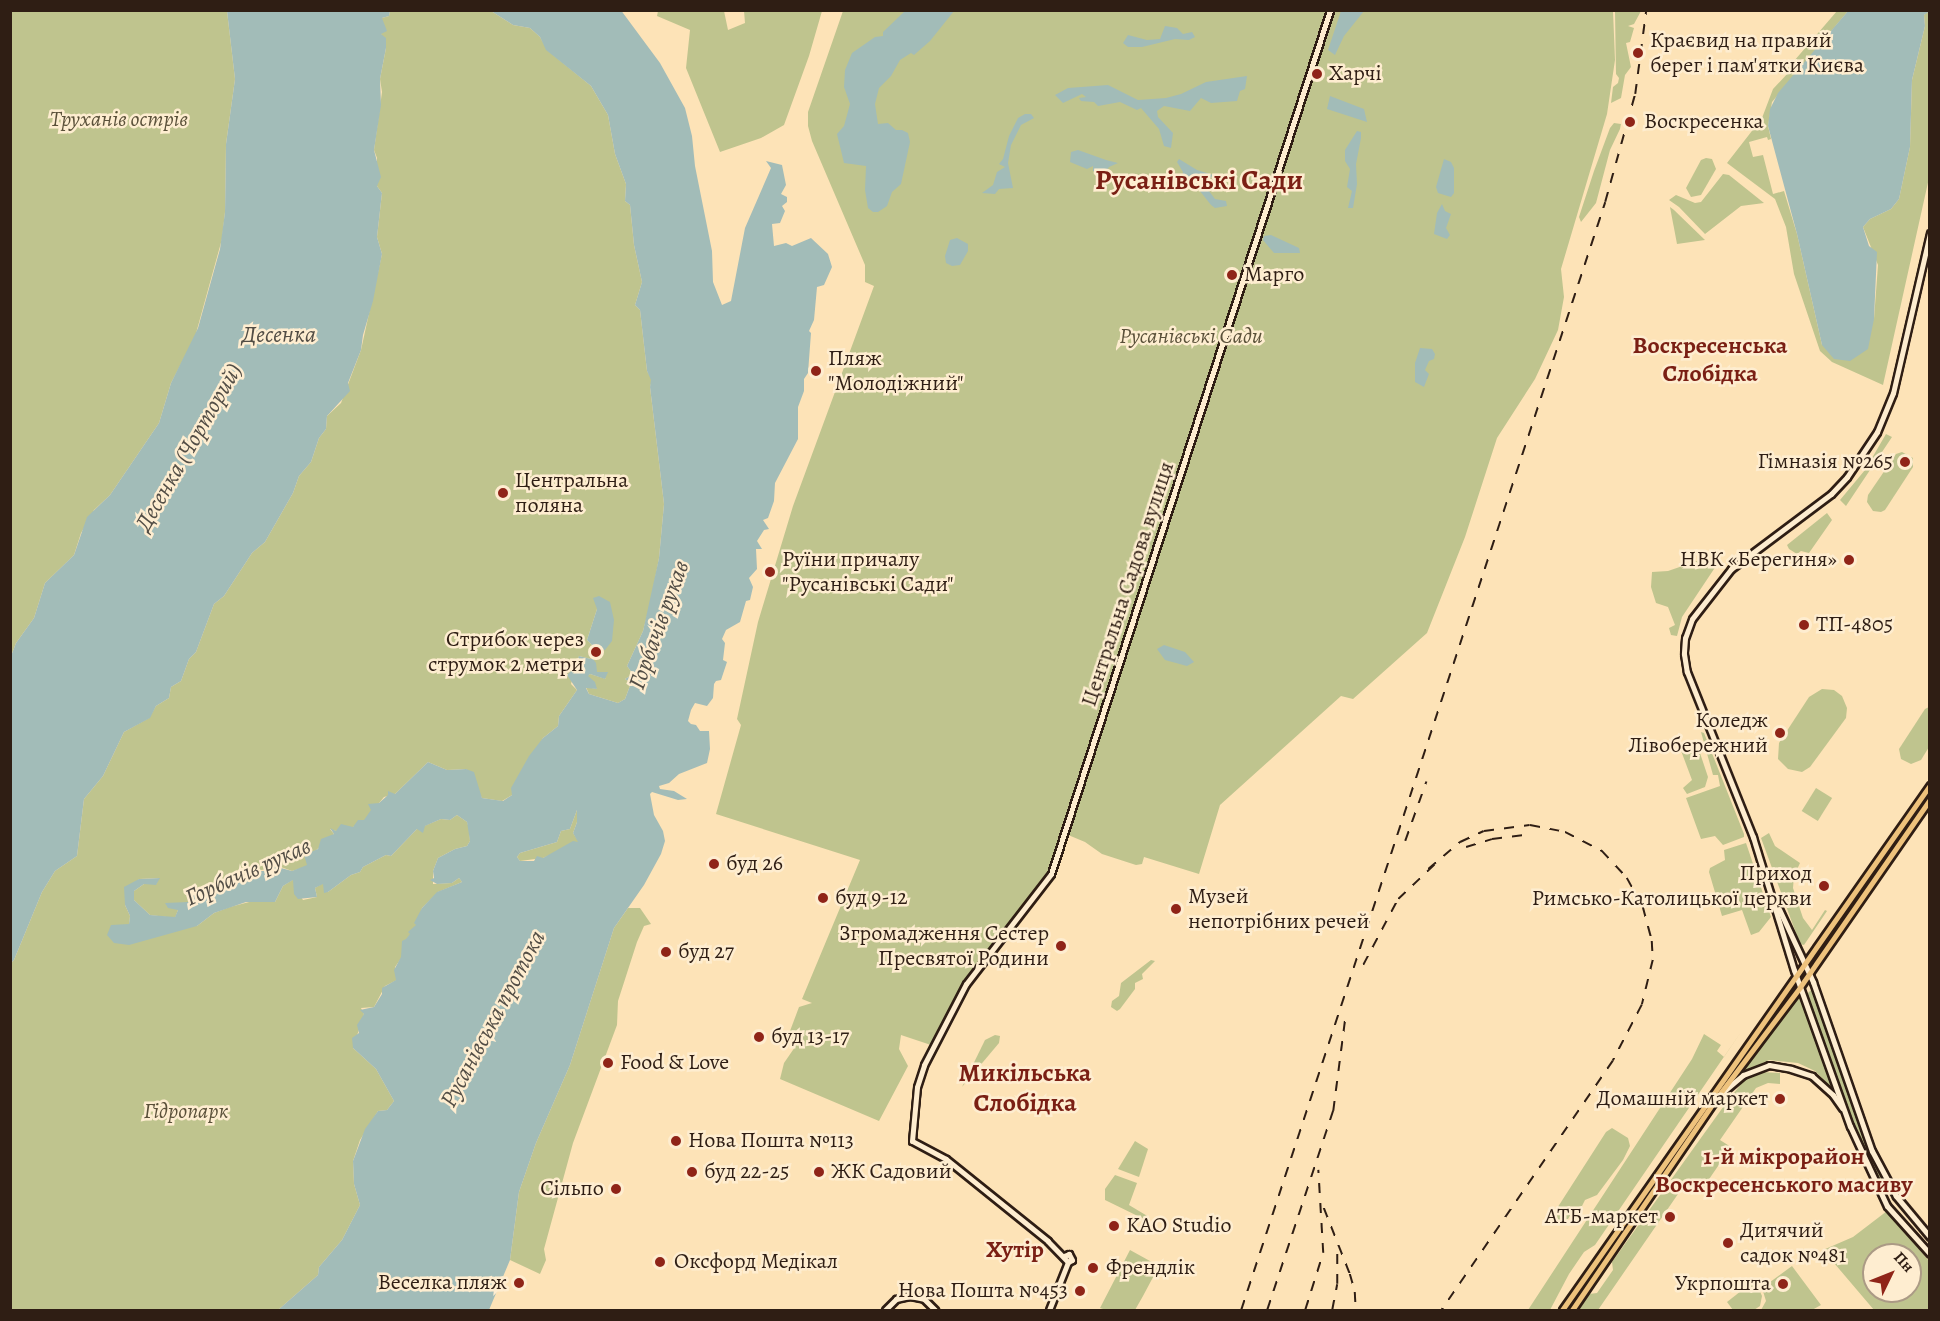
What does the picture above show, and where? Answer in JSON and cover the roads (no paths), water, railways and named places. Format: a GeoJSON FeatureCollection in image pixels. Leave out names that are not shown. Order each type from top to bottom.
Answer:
{"type":"FeatureCollection","features":[{"type":"Feature","properties":{"kind":"main road"},"geometry":{"type":"LineString","coordinates":[[1562,1311],[1712,1094],[1797,978],[1929,785]]}},
{"type":"Feature","properties":{"kind":"main road"},"geometry":{"type":"LineString","coordinates":[[1572,1311],[1715,1100],[1800,987],[1929,799]]}},
{"type":"Feature","properties":{"kind":"street","name":"Центральна Садова вулиця"},"geometry":{"type":"LineString","coordinates":[[1049,1311],[1068,1262],[1064,1260],[1064,1256],[946,1159],[912,1141],[919,1080],[966,984],[1051,874],[1330,10]]}},
{"type":"Feature","properties":{"kind":"street"},"geometry":{"type":"LineString","coordinates":[[1929,233],[1891,402],[1863,454],[1831,494],[1731,569],[1692,620],[1685,638],[1684,654],[1687,672],[1738,797],[1773,897],[1800,987],[1846,1115],[1887,1206],[1929,1254]]}},
{"type":"Feature","properties":{"kind":"street"},"geometry":{"type":"LineString","coordinates":[[1773,897],[1809,974],[1872,1151],[1896,1196],[1929,1238]]}},
{"type":"Feature","properties":{"kind":"street"},"geometry":{"type":"LineString","coordinates":[[1715,1100],[1743,1075],[1769,1065],[1812,1076],[1833,1095],[1846,1115]]}},
{"type":"Feature","properties":{"kind":"street"},"geometry":{"type":"LineString","coordinates":[[1862,1153],[1869,1158],[1872,1151]]}},
{"type":"Feature","properties":{"kind":"street"},"geometry":{"type":"LineString","coordinates":[[885,1311],[896,1299],[910,1296],[924,1299],[935,1311]]}},
{"type":"Feature","properties":{"kind":"water"},"geometry":{"type":"Polygon","coordinates":[[[621,10],[660,63],[685,108],[712,251],[713,282],[722,305],[731,301],[745,228],[771,168],[766,161],[782,165],[786,185],[781,194],[787,197],[787,202],[782,206],[785,211],[780,223],[772,224],[774,246],[786,243],[792,246],[811,238],[828,254],[832,267],[824,285],[817,287],[814,320],[809,331],[811,333],[808,373],[804,379],[804,391],[798,407],[798,439],[775,483],[774,501],[768,518],[763,520],[769,529],[764,530],[757,541],[762,549],[756,549],[757,569],[749,578],[753,587],[750,600],[746,601],[740,622],[726,630],[722,639],[725,643],[723,660],[727,662],[721,680],[714,684],[713,698],[707,706],[695,703],[688,721],[696,725],[700,731],[709,731],[710,749],[707,763],[679,774],[669,783],[659,786],[660,789],[674,791],[687,799],[678,800],[652,792],[650,794],[654,815],[663,831],[665,841],[661,854],[644,885],[614,928],[570,1065],[536,1143],[519,1192],[510,1260],[489,1310],[278,1310],[318,1275],[319,1267],[342,1240],[360,1205],[354,1184],[353,1161],[365,1129],[378,1111],[387,1110],[394,1101],[376,1069],[353,1048],[352,1038],[359,1033],[357,1025],[364,1014],[360,1010],[374,1007],[382,994],[382,988],[396,980],[394,970],[401,957],[402,941],[416,925],[414,923],[422,908],[437,892],[462,882],[459,878],[452,883],[437,884],[430,880],[434,878],[433,871],[438,858],[455,849],[467,846],[470,841],[467,822],[457,815],[450,820],[441,819],[425,826],[423,833],[417,829],[391,856],[386,855],[363,867],[360,872],[351,875],[328,892],[324,893],[323,884],[315,888],[317,897],[298,899],[294,894],[293,880],[283,886],[275,902],[246,902],[214,913],[197,926],[129,945],[114,943],[107,935],[111,925],[129,924],[130,916],[125,905],[124,887],[139,879],[160,878],[156,885],[144,884],[134,891],[134,900],[150,915],[175,917],[178,910],[168,908],[165,903],[188,902],[195,892],[209,891],[254,871],[265,871],[270,865],[292,871],[307,865],[304,855],[318,849],[321,839],[334,834],[330,828],[336,831],[341,824],[353,827],[358,820],[364,820],[371,810],[368,804],[379,803],[388,795],[388,791],[395,794],[428,762],[447,770],[466,769],[474,772],[482,798],[503,801],[512,795],[511,788],[529,756],[543,738],[558,726],[559,716],[577,690],[567,675],[574,668],[579,656],[591,659],[596,649],[587,640],[597,609],[593,598],[599,596],[610,602],[614,620],[612,641],[605,650],[598,650],[593,659],[597,672],[608,672],[605,679],[590,674],[588,676],[595,682],[597,689],[586,688],[589,694],[618,703],[625,699],[631,683],[625,679],[633,674],[627,666],[643,631],[659,558],[664,504],[651,380],[647,371],[640,310],[635,305],[642,282],[634,245],[630,205],[625,201],[626,184],[615,154],[608,115],[591,86],[546,50],[540,37],[530,28],[513,25],[491,11],[621,10]],[[577,810],[570,829],[561,831],[557,842],[520,853],[517,857],[520,861],[534,861],[537,856],[543,858],[573,841],[578,842],[573,833],[577,822],[577,810]]]}},
{"type":"Feature","properties":{"kind":"water","name":"Десенка"},"geometry":{"type":"Polygon","coordinates":[[[227,11],[390,11],[389,16],[382,18],[387,31],[381,34],[386,38],[386,48],[380,79],[381,105],[374,150],[381,177],[377,186],[382,193],[377,237],[382,254],[373,301],[361,350],[348,383],[350,391],[327,416],[326,429],[319,438],[311,462],[299,476],[293,493],[265,542],[252,553],[224,596],[214,604],[196,652],[189,659],[181,681],[171,687],[169,698],[156,706],[150,718],[124,732],[103,776],[84,799],[77,856],[55,871],[42,892],[11,963],[11,656],[16,643],[34,618],[45,583],[74,555],[87,517],[110,495],[159,423],[171,383],[198,328],[220,249],[225,212],[226,144],[235,79],[227,11]]]}},
{"type":"Feature","properties":{"kind":"water"},"geometry":{"type":"Polygon","coordinates":[[[905,11],[954,11],[930,41],[914,55],[911,53],[900,60],[891,76],[879,88],[875,104],[878,124],[888,123],[896,130],[908,133],[910,142],[901,184],[892,192],[887,206],[878,212],[873,212],[868,208],[865,190],[866,166],[844,163],[837,134],[844,126],[850,104],[844,87],[845,70],[852,53],[875,37],[883,36],[883,32],[905,11]]]}},
{"type":"Feature","properties":{"kind":"water"},"geometry":{"type":"Polygon","coordinates":[[[1341,11],[1364,11],[1344,36],[1335,55],[1328,50],[1341,11]]]}},
{"type":"Feature","properties":{"kind":"water"},"geometry":{"type":"Polygon","coordinates":[[[1848,11],[1930,11],[1924,15],[1925,26],[1912,80],[1910,147],[1899,199],[1891,209],[1870,219],[1863,227],[1869,246],[1877,252],[1874,319],[1868,349],[1850,361],[1834,359],[1822,345],[1797,234],[1768,126],[1770,109],[1778,93],[1848,11]]]}},
{"type":"Feature","properties":{"kind":"water"},"geometry":{"type":"Polygon","coordinates":[[[1165,26],[1177,28],[1183,34],[1192,32],[1195,37],[1189,40],[1175,39],[1142,47],[1128,47],[1123,43],[1128,35],[1147,40],[1160,39],[1165,26]]]}},
{"type":"Feature","properties":{"kind":"water"},"geometry":{"type":"Polygon","coordinates":[[[1247,76],[1245,89],[1240,91],[1237,101],[1211,103],[1201,98],[1190,111],[1164,106],[1157,111],[1158,117],[1173,133],[1171,148],[1164,146],[1159,129],[1141,108],[1137,110],[1120,102],[1098,106],[1094,102],[1081,101],[1079,98],[1086,97],[1082,94],[1063,103],[1055,95],[1068,88],[1108,85],[1138,100],[1166,98],[1181,94],[1206,82],[1247,76]]]}},
{"type":"Feature","properties":{"kind":"water"},"geometry":{"type":"Polygon","coordinates":[[[1330,96],[1364,109],[1367,122],[1327,109],[1330,96]]]}},
{"type":"Feature","properties":{"kind":"water"},"geometry":{"type":"Polygon","coordinates":[[[1031,114],[1034,118],[1021,125],[1011,145],[1008,163],[1013,188],[999,189],[995,194],[982,193],[993,185],[997,172],[1005,167],[999,164],[1003,159],[1009,136],[1018,118],[1031,114]]]}},
{"type":"Feature","properties":{"kind":"water"},"geometry":{"type":"Polygon","coordinates":[[[1357,131],[1361,132],[1361,138],[1356,164],[1357,184],[1353,208],[1348,208],[1352,191],[1347,187],[1350,169],[1345,161],[1345,150],[1357,131]]]}},
{"type":"Feature","properties":{"kind":"water"},"geometry":{"type":"Polygon","coordinates":[[[1078,150],[1118,163],[1109,167],[1104,174],[1093,171],[1093,166],[1087,169],[1070,162],[1071,152],[1078,150]]]}},
{"type":"Feature","properties":{"kind":"water"},"geometry":{"type":"Polygon","coordinates":[[[1179,159],[1197,170],[1213,175],[1207,182],[1209,191],[1215,199],[1226,201],[1227,206],[1215,208],[1211,205],[1192,181],[1182,175],[1183,172],[1177,162],[1179,159]]]}},
{"type":"Feature","properties":{"kind":"water"},"geometry":{"type":"Polygon","coordinates":[[[1444,159],[1451,162],[1454,168],[1454,193],[1451,197],[1438,193],[1436,187],[1444,159]]]}},
{"type":"Feature","properties":{"kind":"water"},"geometry":{"type":"Polygon","coordinates":[[[1442,204],[1445,211],[1451,214],[1446,228],[1450,235],[1447,239],[1434,234],[1437,213],[1442,204]]]}},
{"type":"Feature","properties":{"kind":"water"},"geometry":{"type":"Polygon","coordinates":[[[1271,235],[1299,248],[1300,253],[1274,253],[1263,240],[1264,236],[1271,235]]]}},
{"type":"Feature","properties":{"kind":"water"},"geometry":{"type":"Polygon","coordinates":[[[957,238],[968,244],[968,251],[960,265],[952,266],[946,263],[945,256],[950,240],[957,238]]]}},
{"type":"Feature","properties":{"kind":"water"},"geometry":{"type":"Polygon","coordinates":[[[1420,348],[1432,349],[1435,354],[1434,359],[1429,361],[1425,370],[1429,374],[1424,387],[1415,382],[1415,363],[1420,348]]]}},
{"type":"Feature","properties":{"kind":"water"},"geometry":{"type":"Polygon","coordinates":[[[1164,645],[1185,652],[1194,662],[1187,666],[1165,660],[1157,649],[1164,645]]]}},
{"type":"Feature","properties":{"kind":"railway"},"geometry":{"type":"LineString","coordinates":[[1241,1310],[1605,202],[1635,94],[1646,10]]}},
{"type":"Feature","properties":{"kind":"railway"},"geometry":{"type":"LineString","coordinates":[[1405,841],[1426,782]]}},
{"type":"Feature","properties":{"kind":"railway"},"geometry":{"type":"LineString","coordinates":[[1428,869],[1460,842],[1484,831],[1530,825],[1565,832],[1602,851],[1627,878],[1643,907],[1652,941],[1653,960],[1642,1005],[1613,1061],[1442,1310]]}},
{"type":"Feature","properties":{"kind":"railway"},"geometry":{"type":"LineString","coordinates":[[1466,847],[1492,839],[1532,834]]}},
{"type":"Feature","properties":{"kind":"railway"},"geometry":{"type":"LineString","coordinates":[[1363,965],[1398,899],[1435,864]]}},
{"type":"Feature","properties":{"kind":"railway"},"geometry":{"type":"LineString","coordinates":[[1267,1310],[1333,1111],[1345,1019]]}},
{"type":"Feature","properties":{"kind":"railway"},"geometry":{"type":"LineString","coordinates":[[1305,1310],[1323,1253],[1318,1170]]}},
{"type":"Feature","properties":{"kind":"railway"},"geometry":{"type":"LineString","coordinates":[[1324,1208],[1350,1274],[1355,1292],[1356,1310]]}},
{"type":"Feature","properties":{"kind":"railway"},"geometry":{"type":"LineString","coordinates":[[1332,1310],[1337,1284],[1337,1250]]}},
{"type":"Feature","properties":{"kind":"place","name":"Краєвид на правий берег і пам'ятки Києва"},"geometry":{"type":"Point","coordinates":[1638,53]}},
{"type":"Feature","properties":{"kind":"place","name":"Харчі"},"geometry":{"type":"Point","coordinates":[1317,74]}},
{"type":"Feature","properties":{"kind":"place","name":"Воскресенка"},"geometry":{"type":"Point","coordinates":[1630,122]}},
{"type":"Feature","properties":{"kind":"place","name":"Марго"},"geometry":{"type":"Point","coordinates":[1232,275]}},
{"type":"Feature","properties":{"kind":"place","name":"Пляж \"Молодіжний\""},"geometry":{"type":"Point","coordinates":[816,371]}},
{"type":"Feature","properties":{"kind":"place","name":"Гімназія №265"},"geometry":{"type":"Point","coordinates":[1905,462]}},
{"type":"Feature","properties":{"kind":"place","name":"Центральна поляна"},"geometry":{"type":"Point","coordinates":[503,493]}},
{"type":"Feature","properties":{"kind":"place","name":"НВК «Берегиня»"},"geometry":{"type":"Point","coordinates":[1849,560]}},
{"type":"Feature","properties":{"kind":"place","name":"Руїни причалу \"Русанівські Сади\""},"geometry":{"type":"Point","coordinates":[770,572]}},
{"type":"Feature","properties":{"kind":"place","name":"ТП-4805"},"geometry":{"type":"Point","coordinates":[1804,625]}},
{"type":"Feature","properties":{"kind":"place","name":"Стрибок через струмок 2 метри"},"geometry":{"type":"Point","coordinates":[596,652]}},
{"type":"Feature","properties":{"kind":"place","name":"Коледж Лівобережний"},"geometry":{"type":"Point","coordinates":[1780,733]}},
{"type":"Feature","properties":{"kind":"place","name":"буд 26"},"geometry":{"type":"Point","coordinates":[714,864]}},
{"type":"Feature","properties":{"kind":"place","name":"Приход Римсько-Католицької церкви"},"geometry":{"type":"Point","coordinates":[1824,886]}},
{"type":"Feature","properties":{"kind":"place","name":"буд 9-12"},"geometry":{"type":"Point","coordinates":[823,898]}},
{"type":"Feature","properties":{"kind":"place","name":"Музей непотрібних речей"},"geometry":{"type":"Point","coordinates":[1176,909]}},
{"type":"Feature","properties":{"kind":"place","name":"Згромадження Сестер Пресвятої Родини"},"geometry":{"type":"Point","coordinates":[1061,946]}},
{"type":"Feature","properties":{"kind":"place","name":"буд 27"},"geometry":{"type":"Point","coordinates":[666,952]}},
{"type":"Feature","properties":{"kind":"place","name":"буд 13-17"},"geometry":{"type":"Point","coordinates":[759,1037]}},
{"type":"Feature","properties":{"kind":"place","name":"Food & Love"},"geometry":{"type":"Point","coordinates":[608,1063]}},
{"type":"Feature","properties":{"kind":"place","name":"Домашній маркет"},"geometry":{"type":"Point","coordinates":[1780,1099]}},
{"type":"Feature","properties":{"kind":"place","name":"Нова Пошта №113"},"geometry":{"type":"Point","coordinates":[676,1141]}},
{"type":"Feature","properties":{"kind":"place","name":"буд 22-25"},"geometry":{"type":"Point","coordinates":[692,1172]}},
{"type":"Feature","properties":{"kind":"place","name":"ЖК Садовий"},"geometry":{"type":"Point","coordinates":[819,1172]}},
{"type":"Feature","properties":{"kind":"place","name":"Сільпо"},"geometry":{"type":"Point","coordinates":[616,1189]}},
{"type":"Feature","properties":{"kind":"place","name":"АТБ-маркет"},"geometry":{"type":"Point","coordinates":[1670,1217]}},
{"type":"Feature","properties":{"kind":"place","name":"KAO Studio"},"geometry":{"type":"Point","coordinates":[1114,1226]}},
{"type":"Feature","properties":{"kind":"place","name":"Дитячий садок №481"},"geometry":{"type":"Point","coordinates":[1728,1243]}},
{"type":"Feature","properties":{"kind":"place","name":"Оксфорд Медікал"},"geometry":{"type":"Point","coordinates":[660,1262]}},
{"type":"Feature","properties":{"kind":"place","name":"Френдлік"},"geometry":{"type":"Point","coordinates":[1093,1268]}},
{"type":"Feature","properties":{"kind":"place","name":"Веселка пляж"},"geometry":{"type":"Point","coordinates":[519,1283]}},
{"type":"Feature","properties":{"kind":"place","name":"Укрпошта"},"geometry":{"type":"Point","coordinates":[1783,1284]}},
{"type":"Feature","properties":{"kind":"place","name":"Нова Пошта №453"},"geometry":{"type":"Point","coordinates":[1080,1291]}},
{"type":"Feature","properties":{"kind":"district","name":"Русанівські Сади"},"geometry":{"type":"Point","coordinates":[1199,180]}},
{"type":"Feature","properties":{"kind":"district","name":"Воскресенська Слобідка"},"geometry":{"type":"Point","coordinates":[1710,360]}},
{"type":"Feature","properties":{"kind":"district","name":"Микільська Слобідка"},"geometry":{"type":"Point","coordinates":[1025,1088]}},
{"type":"Feature","properties":{"kind":"district","name":"1-й мікрорайон Воскресенського масиву"},"geometry":{"type":"Point","coordinates":[1784,1171]}},
{"type":"Feature","properties":{"kind":"district","name":"Хутір"},"geometry":{"type":"Point","coordinates":[1015,1250]}},
{"type":"Feature","properties":{"kind":"park label","name":"Труханів острів"},"geometry":{"type":"Point","coordinates":[119,120]}},
{"type":"Feature","properties":{"kind":"park label","name":"Гідропарк"},"geometry":{"type":"Point","coordinates":[186,1112]}},
{"type":"Feature","properties":{"kind":"water label","name":"Десенка (Чорторий)"},"geometry":{"type":"Point","coordinates":[189,447]}},
{"type":"Feature","properties":{"kind":"water label","name":"Горбачів рукав"},"geometry":{"type":"Point","coordinates":[659,625]}},
{"type":"Feature","properties":{"kind":"water label","name":"Горбачів рукав"},"geometry":{"type":"Point","coordinates":[248,872]}},
{"type":"Feature","properties":{"kind":"water label","name":"Русанівська протока"},"geometry":{"type":"Point","coordinates":[493,1019]}}]}
